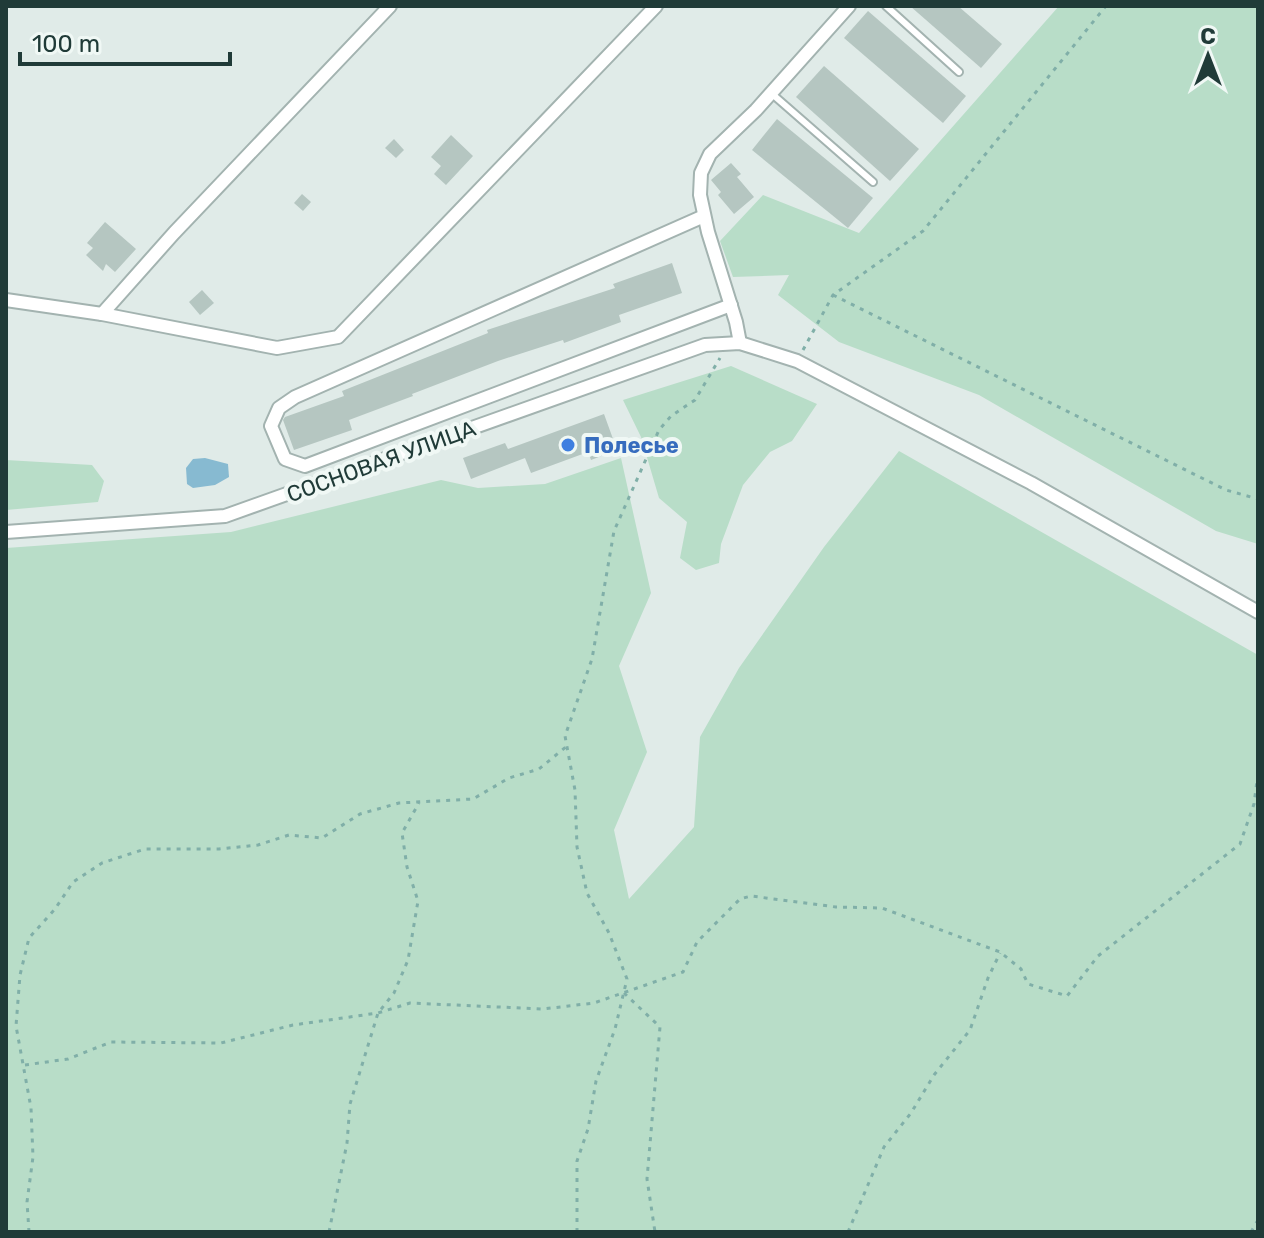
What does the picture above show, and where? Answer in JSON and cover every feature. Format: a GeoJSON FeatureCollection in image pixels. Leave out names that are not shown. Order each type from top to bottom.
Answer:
{"type":"FeatureCollection","features":[{"type":"Feature","properties":{"kind":"street"},"geometry":{"type":"LineString","coordinates":[[102,314],[174,233],[390,6]]}},
{"type":"Feature","properties":{"kind":"street"},"geometry":{"type":"LineString","coordinates":[[6,300],[102,314],[277,348],[338,337],[656,6]]}},
{"type":"Feature","properties":{"kind":"street"},"geometry":{"type":"LineString","coordinates":[[849,6],[771,93],[710,154],[701,173],[700,195],[704,216],[731,305],[738,343],[797,361],[1031,483],[1258,612]]}},
{"type":"Feature","properties":{"kind":"street"},"geometry":{"type":"LineString","coordinates":[[704,216],[295,397],[279,408],[271,426],[285,459],[305,466],[731,305]]}},
{"type":"Feature","properties":{"kind":"street","name":"СОСНОВАЯ УЛИЦА"},"geometry":{"type":"LineString","coordinates":[[6,532],[225,516],[690,350],[738,343]]}},
{"type":"Feature","properties":{"kind":"lane"},"geometry":{"type":"LineString","coordinates":[[886,6],[959,72]]}},
{"type":"Feature","properties":{"kind":"lane"},"geometry":{"type":"LineString","coordinates":[[771,93],[873,182]]}},
{"type":"Feature","properties":{"kind":"path"},"geometry":{"type":"LineString","coordinates":[[797,361],[833,295],[923,231],[1106,6]]}},
{"type":"Feature","properties":{"kind":"path"},"geometry":{"type":"LineString","coordinates":[[833,295],[1226,490],[1258,499]]}},
{"type":"Feature","properties":{"kind":"path"},"geometry":{"type":"LineString","coordinates":[[577,1232],[577,1161],[588,1129],[596,1081],[615,1029],[627,979],[609,933],[587,893],[577,847],[575,790],[565,736],[592,659],[614,531],[659,430],[671,416],[695,400],[738,343]]}},
{"type":"Feature","properties":{"kind":"path"},"geometry":{"type":"LineString","coordinates":[[29,1232],[27,1202],[33,1157],[31,1108],[16,1026],[20,975],[29,938],[55,909],[73,882],[102,863],[145,849],[219,849],[258,845],[289,835],[322,838],[360,814],[399,803],[473,799],[509,778],[539,769],[567,746]]}},
{"type":"Feature","properties":{"kind":"path"},"geometry":{"type":"LineString","coordinates":[[25,1065],[68,1059],[111,1042],[221,1043],[293,1025],[378,1013],[410,1003],[543,1009],[594,1003],[683,972],[697,942],[740,899],[751,896],[836,907],[882,908],[1000,952],[1021,969],[1028,984],[1067,996],[1098,956],[1240,844],[1254,804],[1258,773]]}},
{"type":"Feature","properties":{"kind":"path"},"geometry":{"type":"LineString","coordinates":[[329,1232],[347,1143],[350,1104],[378,1013],[394,993],[408,960],[418,901],[407,867],[402,833],[419,803]]}},
{"type":"Feature","properties":{"kind":"path"},"geometry":{"type":"LineString","coordinates":[[848,1232],[884,1147],[970,1030],[1000,952]]}},
{"type":"Feature","properties":{"kind":"path"},"geometry":{"type":"LineString","coordinates":[[624,992],[660,1027],[647,1179],[655,1232]]}},
{"type":"Feature","properties":{"kind":"path"},"geometry":{"type":"LineString","coordinates":[[1251,1232],[1258,1220]]}},
{"type":"Feature","properties":{"kind":"green space"},"geometry":{"type":"Polygon","coordinates":[[[1059,6],[1258,6],[1258,544],[1216,531],[979,395],[839,342],[778,295],[789,275],[733,277],[720,241],[763,195],[859,233],[1059,6]]]}},
{"type":"Feature","properties":{"kind":"green space"},"geometry":{"type":"Polygon","coordinates":[[[731,366],[817,404],[792,441],[770,452],[743,485],[721,544],[719,563],[696,570],[680,558],[687,522],[659,498],[641,437],[623,400],[731,366]]]}},
{"type":"Feature","properties":{"kind":"green space"},"geometry":{"type":"Polygon","coordinates":[[[899,451],[1258,655],[1258,1232],[6,1232],[6,548],[231,532],[441,480],[478,488],[545,484],[621,458],[651,593],[619,666],[647,752],[614,830],[629,899],[694,827],[700,737],[739,668],[824,547],[899,451]]]}},
{"type":"Feature","properties":{"kind":"green space"},"geometry":{"type":"Polygon","coordinates":[[[6,460],[92,465],[104,481],[98,502],[6,510],[6,460]]]}},
{"type":"Feature","properties":{"kind":"water"},"geometry":{"type":"Polygon","coordinates":[[[205,458],[228,464],[229,477],[215,485],[193,488],[187,484],[186,468],[193,459],[205,458]]]}},
{"type":"Feature","properties":{"kind":"building"},"geometry":{"type":"Polygon","coordinates":[[[910,6],[958,6],[1002,44],[981,68],[910,6]]]}},
{"type":"Feature","properties":{"kind":"building"},"geometry":{"type":"Polygon","coordinates":[[[868,11],[966,96],[943,123],[844,38],[868,11]]]}},
{"type":"Feature","properties":{"kind":"building"},"geometry":{"type":"Polygon","coordinates":[[[824,66],[919,149],[890,181],[796,97],[824,66]]]}},
{"type":"Feature","properties":{"kind":"building"},"geometry":{"type":"Polygon","coordinates":[[[777,119],[873,198],[848,228],[752,150],[777,119]]]}},
{"type":"Feature","properties":{"kind":"building"},"geometry":{"type":"Polygon","coordinates":[[[451,135],[473,156],[446,185],[434,174],[441,166],[431,157],[451,135]]]}},
{"type":"Feature","properties":{"kind":"building"},"geometry":{"type":"Polygon","coordinates":[[[394,139],[404,150],[396,158],[385,148],[394,139]]]}},
{"type":"Feature","properties":{"kind":"building"},"geometry":{"type":"Polygon","coordinates":[[[731,163],[741,174],[737,177],[754,197],[734,214],[718,195],[721,192],[711,180],[731,163]]]}},
{"type":"Feature","properties":{"kind":"building"},"geometry":{"type":"Polygon","coordinates":[[[302,194],[311,202],[303,211],[294,203],[302,194]]]}},
{"type":"Feature","properties":{"kind":"building"},"geometry":{"type":"Polygon","coordinates":[[[105,222],[136,249],[115,272],[106,264],[103,271],[86,255],[93,248],[87,243],[105,222]]]}},
{"type":"Feature","properties":{"kind":"building"},"geometry":{"type":"Polygon","coordinates":[[[672,263],[682,293],[619,315],[621,322],[564,343],[563,340],[498,361],[412,394],[349,420],[352,430],[294,450],[283,420],[285,417],[344,396],[342,391],[488,333],[487,330],[615,288],[613,284],[672,263]]]}},
{"type":"Feature","properties":{"kind":"building"},"geometry":{"type":"Polygon","coordinates":[[[202,290],[214,303],[200,315],[189,302],[202,290]]]}},
{"type":"Feature","properties":{"kind":"building"},"geometry":{"type":"Polygon","coordinates":[[[604,414],[617,450],[591,460],[588,452],[531,473],[525,458],[471,479],[463,458],[505,443],[508,449],[604,414]]]}},
{"type":"Feature","properties":{"kind":"place","name":"Полесье"},"geometry":{"type":"Point","coordinates":[568,445]}}]}
